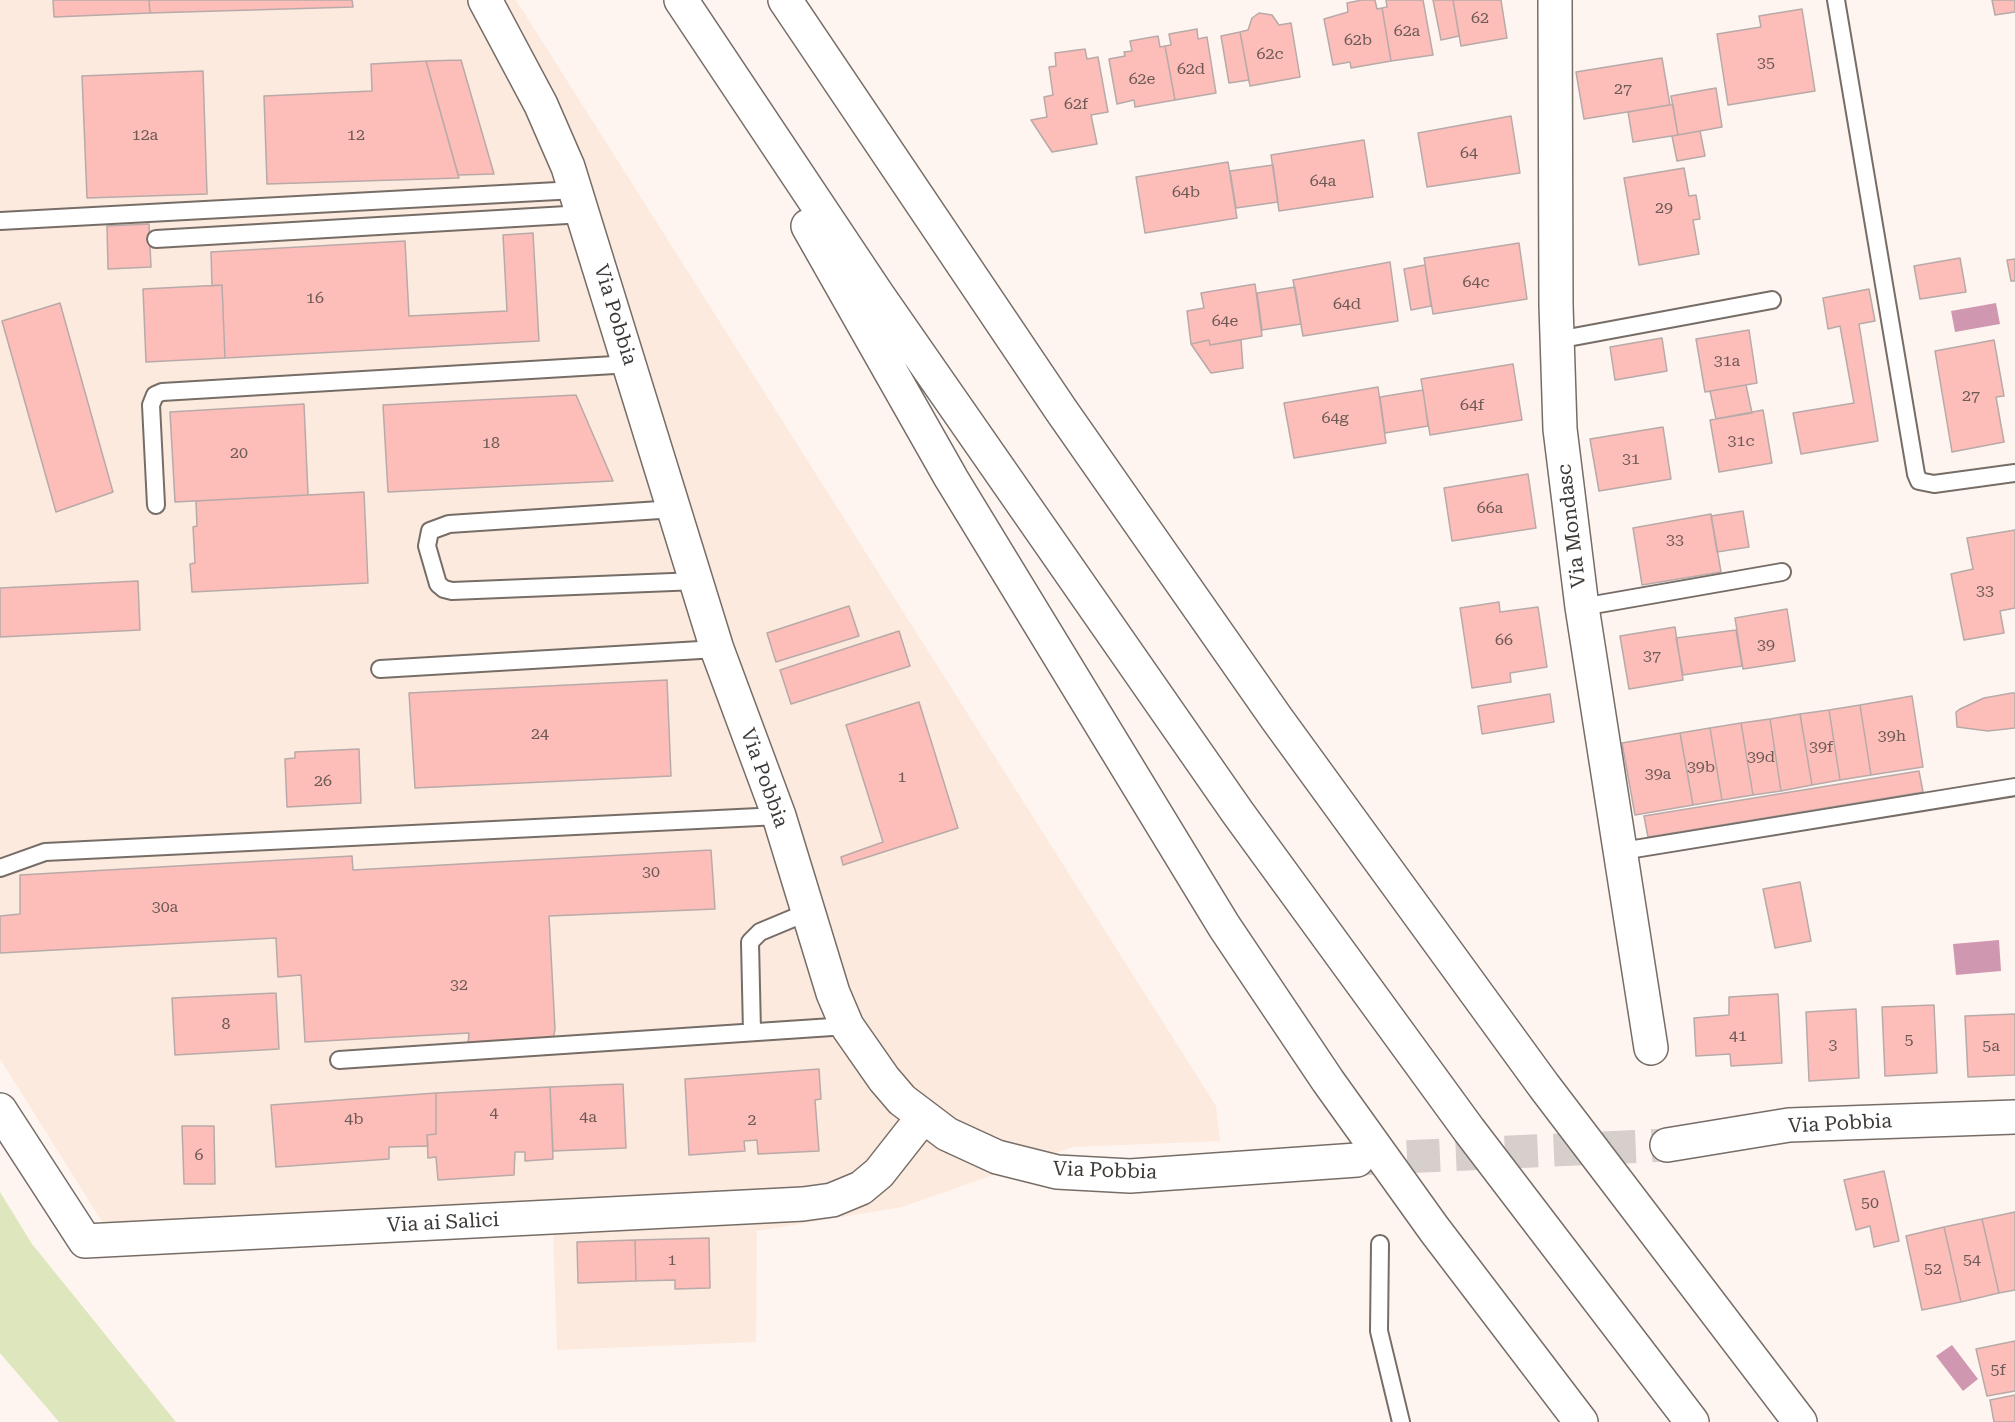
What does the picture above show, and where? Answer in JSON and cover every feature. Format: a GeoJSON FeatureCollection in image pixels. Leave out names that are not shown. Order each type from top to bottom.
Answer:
{"type":"FeatureCollection","features":[{"type":"Feature","properties":{"kind":"main road","name":"Via Pobbia"},"geometry":{"type":"LineString","coordinates":[[485,0],[542,105],[580,202],[717,649],[779,816],[833,993],[847,1026],[884,1080],[923,1117],[947,1134],[997,1157],[1026,1166],[1076,1174],[1130,1176],[1357,1160]]}},
{"type":"Feature","properties":{"kind":"main road"},"geometry":{"type":"LineString","coordinates":[[680,0],[951,478],[1224,926],[1328,1081],[1428,1220],[1581,1422]]}},
{"type":"Feature","properties":{"kind":"main road"},"geometry":{"type":"LineString","coordinates":[[680,0],[877,294],[1231,804],[1462,1121],[1692,1422]]}},
{"type":"Feature","properties":{"kind":"main road"},"geometry":{"type":"LineString","coordinates":[[784,0],[1061,410],[1277,719],[1544,1086],[1800,1422]]}},
{"type":"Feature","properties":{"kind":"main road","name":"Via Mondasc"},"geometry":{"type":"LineString","coordinates":[[1555,0],[1557,340],[1560,429],[1582,607],[1622,851],[1651,1048]]}},
{"type":"Feature","properties":{"kind":"main road","name":"Via ai Salici"},"geometry":{"type":"LineString","coordinates":[[0,1110],[85,1241],[803,1204],[832,1200],[861,1188],[879,1173],[923,1117]]}},
{"type":"Feature","properties":{"kind":"main road","name":"Via Pobbia"},"geometry":{"type":"LineString","coordinates":[[1667,1145],[1789,1125],[2015,1118]]}},
{"type":"Feature","properties":{"kind":"lane"},"geometry":{"type":"LineString","coordinates":[[1836,0],[1916,474],[1919,480],[1934,484],[2015,473]]}},
{"type":"Feature","properties":{"kind":"lane"},"geometry":{"type":"LineString","coordinates":[[0,221],[580,202]]}},
{"type":"Feature","properties":{"kind":"lane"},"geometry":{"type":"LineString","coordinates":[[156,238],[580,202]]}},
{"type":"Feature","properties":{"kind":"lane"},"geometry":{"type":"LineString","coordinates":[[1557,340],[1772,300]]}},
{"type":"Feature","properties":{"kind":"lane"},"geometry":{"type":"LineString","coordinates":[[156,505],[151,405],[155,395],[162,392],[631,364]]}},
{"type":"Feature","properties":{"kind":"lane"},"geometry":{"type":"LineString","coordinates":[[675,509],[449,524],[430,531],[427,546],[438,584],[452,591],[697,581]]}},
{"type":"Feature","properties":{"kind":"lane"},"geometry":{"type":"LineString","coordinates":[[1582,607],[1782,572]]}},
{"type":"Feature","properties":{"kind":"lane"},"geometry":{"type":"LineString","coordinates":[[380,669],[717,649]]}},
{"type":"Feature","properties":{"kind":"lane"},"geometry":{"type":"LineString","coordinates":[[1622,851],[2015,787]]}},
{"type":"Feature","properties":{"kind":"lane"},"geometry":{"type":"LineString","coordinates":[[0,868],[45,852],[779,816]]}},
{"type":"Feature","properties":{"kind":"lane"},"geometry":{"type":"LineString","coordinates":[[752,1032],[750,942],[760,932],[808,912]]}},
{"type":"Feature","properties":{"kind":"lane"},"geometry":{"type":"LineString","coordinates":[[339,1060],[847,1026]]}},
{"type":"Feature","properties":{"kind":"lane"},"geometry":{"type":"LineString","coordinates":[[1380,1244],[1379,1331],[1401,1422]]}},
{"type":"Feature","properties":{"kind":"shaded area"},"geometry":{"type":"Polygon","coordinates":[[[0,0],[516,0],[1216,1106],[1220,1141],[1073,1147],[902,1207],[757,1231],[756,1342],[557,1350],[553,1231],[123,1255],[0,1059],[0,0]]]}},
{"type":"Feature","properties":{"kind":"shaded area"},"geometry":{"type":"Polygon","coordinates":[[[1996,303],[2000,324],[1955,332],[1951,311],[1996,303]]]}},
{"type":"Feature","properties":{"kind":"shaded area"},"geometry":{"type":"Polygon","coordinates":[[[1999,940],[2001,971],[1956,975],[1953,944],[1999,940]]]}},
{"type":"Feature","properties":{"kind":"shaded area"},"geometry":{"type":"Polygon","coordinates":[[[1952,1345],[1978,1379],[1963,1391],[1936,1356],[1952,1345]]]}},
{"type":"Feature","properties":{"kind":"green space"},"geometry":{"type":"Polygon","coordinates":[[[0,1192],[32,1244],[176,1422],[59,1422],[0,1353],[0,1192]]]}},
{"type":"Feature","properties":{"kind":"building"},"geometry":{"type":"Polygon","coordinates":[[[53,0],[149,0],[150,13],[54,17],[53,0]]]}},
{"type":"Feature","properties":{"kind":"building"},"geometry":{"type":"Polygon","coordinates":[[[149,0],[352,0],[353,7],[150,13],[149,0]]]}},
{"type":"Feature","properties":{"kind":"building"},"geometry":{"type":"Polygon","coordinates":[[[1375,0],[1377,9],[1382,8],[1391,61],[1351,68],[1350,62],[1333,65],[1324,19],[1348,12],[1347,3],[1375,0]]]}},
{"type":"Feature","properties":{"kind":"building"},"geometry":{"type":"Polygon","coordinates":[[[1386,0],[1423,0],[1433,55],[1391,61],[1382,8],[1387,7],[1386,0]]]}},
{"type":"Feature","properties":{"kind":"building"},"geometry":{"type":"Polygon","coordinates":[[[1433,0],[1453,0],[1459,36],[1441,40],[1433,0]]]}},
{"type":"Feature","properties":{"kind":"building"},"geometry":{"type":"Polygon","coordinates":[[[1453,0],[1501,0],[1507,38],[1461,46],[1453,0]]]}},
{"type":"Feature","properties":{"kind":"building"},"geometry":{"type":"Polygon","coordinates":[[[1992,0],[2015,0],[2015,12],[1995,15],[1992,0]]]}},
{"type":"Feature","properties":{"kind":"building"},"geometry":{"type":"Polygon","coordinates":[[[1802,9],[1815,91],[1728,105],[1717,34],[1761,27],[1759,16],[1802,9]]]}},
{"type":"Feature","properties":{"kind":"building"},"geometry":{"type":"Polygon","coordinates":[[[1259,13],[1272,15],[1279,25],[1291,23],[1300,77],[1250,86],[1240,32],[1248,30],[1252,18],[1259,13]]]}},
{"type":"Feature","properties":{"kind":"building"},"geometry":{"type":"Polygon","coordinates":[[[1197,29],[1198,39],[1207,37],[1216,93],[1175,100],[1165,46],[1171,45],[1169,34],[1197,29]]]}},
{"type":"Feature","properties":{"kind":"building"},"geometry":{"type":"Polygon","coordinates":[[[1240,32],[1249,80],[1229,83],[1221,36],[1240,32]]]}},
{"type":"Feature","properties":{"kind":"building"},"geometry":{"type":"Polygon","coordinates":[[[1158,36],[1160,47],[1165,46],[1175,100],[1135,107],[1134,100],[1117,104],[1109,59],[1125,56],[1124,52],[1132,51],[1130,41],[1158,36]]]}},
{"type":"Feature","properties":{"kind":"building"},"geometry":{"type":"Polygon","coordinates":[[[1085,49],[1087,59],[1098,57],[1108,112],[1091,115],[1097,144],[1052,152],[1031,120],[1047,117],[1044,97],[1053,95],[1049,67],[1056,66],[1055,53],[1085,49]]]}},
{"type":"Feature","properties":{"kind":"building"},"geometry":{"type":"Polygon","coordinates":[[[1662,58],[1670,105],[1584,119],[1576,72],[1662,58]]]}},
{"type":"Feature","properties":{"kind":"building"},"geometry":{"type":"Polygon","coordinates":[[[461,60],[494,174],[458,175],[426,61],[461,60]]]}},
{"type":"Feature","properties":{"kind":"building"},"geometry":{"type":"Polygon","coordinates":[[[426,61],[459,178],[267,184],[264,96],[372,91],[371,64],[426,61]]]}},
{"type":"Feature","properties":{"kind":"building"},"geometry":{"type":"Polygon","coordinates":[[[203,71],[207,194],[87,198],[82,76],[203,71]]]}},
{"type":"Feature","properties":{"kind":"building"},"geometry":{"type":"Polygon","coordinates":[[[1716,88],[1722,127],[1678,135],[1671,96],[1716,88]]]}},
{"type":"Feature","properties":{"kind":"building"},"geometry":{"type":"Polygon","coordinates":[[[1673,105],[1678,135],[1633,142],[1628,112],[1673,105]]]}},
{"type":"Feature","properties":{"kind":"building"},"geometry":{"type":"Polygon","coordinates":[[[1511,116],[1520,173],[1427,187],[1418,133],[1511,116]]]}},
{"type":"Feature","properties":{"kind":"building"},"geometry":{"type":"Polygon","coordinates":[[[1700,131],[1705,156],[1677,161],[1672,136],[1700,131]]]}},
{"type":"Feature","properties":{"kind":"building"},"geometry":{"type":"Polygon","coordinates":[[[1364,140],[1373,197],[1279,211],[1271,155],[1364,140]]]}},
{"type":"Feature","properties":{"kind":"building"},"geometry":{"type":"Polygon","coordinates":[[[1228,162],[1237,218],[1145,233],[1136,177],[1228,162]]]}},
{"type":"Feature","properties":{"kind":"building"},"geometry":{"type":"Polygon","coordinates":[[[1273,165],[1278,202],[1236,208],[1230,171],[1273,165]]]}},
{"type":"Feature","properties":{"kind":"building"},"geometry":{"type":"Polygon","coordinates":[[[1684,168],[1689,196],[1696,195],[1700,219],[1693,220],[1699,254],[1639,265],[1624,178],[1684,168]]]}},
{"type":"Feature","properties":{"kind":"building"},"geometry":{"type":"Polygon","coordinates":[[[149,224],[151,267],[108,269],[107,226],[149,224]]]}},
{"type":"Feature","properties":{"kind":"building"},"geometry":{"type":"Polygon","coordinates":[[[533,233],[539,341],[225,358],[222,285],[212,286],[211,252],[405,241],[409,316],[507,311],[503,235],[533,233]]]}},
{"type":"Feature","properties":{"kind":"building"},"geometry":{"type":"Polygon","coordinates":[[[1519,243],[1527,299],[1433,314],[1424,258],[1519,243]]]}},
{"type":"Feature","properties":{"kind":"building"},"geometry":{"type":"Polygon","coordinates":[[[1960,258],[1966,292],[1920,299],[1914,266],[1960,258]]]}},
{"type":"Feature","properties":{"kind":"building"},"geometry":{"type":"Polygon","coordinates":[[[2015,259],[2015,281],[2011,281],[2007,260],[2015,259]]]}},
{"type":"Feature","properties":{"kind":"building"},"geometry":{"type":"Polygon","coordinates":[[[1390,262],[1398,321],[1303,336],[1293,280],[1390,262]]]}},
{"type":"Feature","properties":{"kind":"building"},"geometry":{"type":"Polygon","coordinates":[[[1425,265],[1431,306],[1411,310],[1404,269],[1425,265]]]}},
{"type":"Feature","properties":{"kind":"building"},"geometry":{"type":"Polygon","coordinates":[[[1255,284],[1262,336],[1210,345],[1209,340],[1191,344],[1187,311],[1204,308],[1201,293],[1255,284]]]}},
{"type":"Feature","properties":{"kind":"building"},"geometry":{"type":"Polygon","coordinates":[[[222,285],[225,358],[146,362],[143,289],[222,285]]]}},
{"type":"Feature","properties":{"kind":"building"},"geometry":{"type":"Polygon","coordinates":[[[1295,287],[1301,324],[1262,330],[1257,293],[1295,287]]]}},
{"type":"Feature","properties":{"kind":"building"},"geometry":{"type":"Polygon","coordinates":[[[1869,289],[1875,321],[1859,324],[1878,441],[1801,454],[1793,413],[1854,403],[1840,326],[1828,329],[1823,298],[1869,289]]]}},
{"type":"Feature","properties":{"kind":"building"},"geometry":{"type":"Polygon","coordinates":[[[60,303],[113,492],[56,512],[2,321],[60,303]]]}},
{"type":"Feature","properties":{"kind":"building"},"geometry":{"type":"Polygon","coordinates":[[[1749,330],[1757,383],[1705,392],[1696,339],[1749,330]]]}},
{"type":"Feature","properties":{"kind":"building"},"geometry":{"type":"Polygon","coordinates":[[[1662,338],[1667,371],[1615,380],[1610,347],[1662,338]]]}},
{"type":"Feature","properties":{"kind":"building"},"geometry":{"type":"Polygon","coordinates":[[[1209,340],[1210,345],[1241,340],[1243,368],[1211,373],[1191,344],[1209,340]]]}},
{"type":"Feature","properties":{"kind":"building"},"geometry":{"type":"Polygon","coordinates":[[[1994,340],[2004,396],[1996,397],[2004,442],[1952,452],[1935,351],[1994,340]]]}},
{"type":"Feature","properties":{"kind":"building"},"geometry":{"type":"Polygon","coordinates":[[[1513,364],[1522,420],[1430,435],[1421,379],[1513,364]]]}},
{"type":"Feature","properties":{"kind":"building"},"geometry":{"type":"Polygon","coordinates":[[[1746,385],[1752,413],[1716,419],[1710,391],[1746,385]]]}},
{"type":"Feature","properties":{"kind":"building"},"geometry":{"type":"Polygon","coordinates":[[[1378,387],[1386,443],[1294,458],[1284,403],[1378,387]]]}},
{"type":"Feature","properties":{"kind":"building"},"geometry":{"type":"Polygon","coordinates":[[[1423,390],[1428,426],[1385,433],[1380,397],[1423,390]]]}},
{"type":"Feature","properties":{"kind":"building"},"geometry":{"type":"Polygon","coordinates":[[[576,395],[613,481],[388,492],[383,405],[576,395]]]}},
{"type":"Feature","properties":{"kind":"building"},"geometry":{"type":"Polygon","coordinates":[[[304,404],[308,495],[175,502],[170,412],[304,404]]]}},
{"type":"Feature","properties":{"kind":"building"},"geometry":{"type":"Polygon","coordinates":[[[1763,410],[1772,463],[1719,472],[1710,420],[1763,410]]]}},
{"type":"Feature","properties":{"kind":"building"},"geometry":{"type":"Polygon","coordinates":[[[1663,427],[1671,479],[1599,491],[1590,439],[1663,427]]]}},
{"type":"Feature","properties":{"kind":"building"},"geometry":{"type":"Polygon","coordinates":[[[1528,474],[1536,528],[1452,541],[1444,488],[1528,474]]]}},
{"type":"Feature","properties":{"kind":"building"},"geometry":{"type":"Polygon","coordinates":[[[364,492],[368,583],[192,592],[190,564],[195,563],[193,527],[197,526],[196,501],[364,492]]]}},
{"type":"Feature","properties":{"kind":"building"},"geometry":{"type":"Polygon","coordinates":[[[1743,511],[1749,547],[1717,552],[1711,516],[1743,511]]]}},
{"type":"Feature","properties":{"kind":"building"},"geometry":{"type":"Polygon","coordinates":[[[1711,514],[1721,572],[1642,585],[1633,528],[1711,514]]]}},
{"type":"Feature","properties":{"kind":"building"},"geometry":{"type":"Polygon","coordinates":[[[2015,530],[2015,608],[2000,611],[2004,633],[1964,640],[1951,574],[1973,569],[1967,538],[2015,530]]]}},
{"type":"Feature","properties":{"kind":"building"},"geometry":{"type":"Polygon","coordinates":[[[138,581],[140,630],[0,637],[0,588],[138,581]]]}},
{"type":"Feature","properties":{"kind":"building"},"geometry":{"type":"Polygon","coordinates":[[[1499,602],[1500,612],[1538,607],[1547,667],[1510,673],[1511,682],[1472,688],[1460,608],[1499,602]]]}},
{"type":"Feature","properties":{"kind":"building"},"geometry":{"type":"Polygon","coordinates":[[[849,606],[859,636],[776,662],[767,633],[849,606]]]}},
{"type":"Feature","properties":{"kind":"building"},"geometry":{"type":"Polygon","coordinates":[[[1787,609],[1795,661],[1743,669],[1735,618],[1787,609]]]}},
{"type":"Feature","properties":{"kind":"building"},"geometry":{"type":"Polygon","coordinates":[[[1675,627],[1683,680],[1629,689],[1620,636],[1675,627]]]}},
{"type":"Feature","properties":{"kind":"building"},"geometry":{"type":"Polygon","coordinates":[[[1736,630],[1742,666],[1683,675],[1676,638],[1736,630]]]}},
{"type":"Feature","properties":{"kind":"building"},"geometry":{"type":"Polygon","coordinates":[[[899,631],[910,666],[791,704],[780,670],[899,631]]]}},
{"type":"Feature","properties":{"kind":"building"},"geometry":{"type":"Polygon","coordinates":[[[667,680],[671,776],[415,788],[409,693],[667,680]]]}},
{"type":"Feature","properties":{"kind":"building"},"geometry":{"type":"Polygon","coordinates":[[[2015,693],[2015,728],[1988,731],[1957,727],[1956,712],[1960,709],[1984,698],[2015,693]]]}},
{"type":"Feature","properties":{"kind":"building"},"geometry":{"type":"Polygon","coordinates":[[[1550,694],[1554,722],[1482,734],[1478,706],[1550,694]]]}},
{"type":"Feature","properties":{"kind":"building"},"geometry":{"type":"Polygon","coordinates":[[[1912,696],[1923,767],[1871,775],[1860,705],[1912,696]]]}},
{"type":"Feature","properties":{"kind":"building"},"geometry":{"type":"Polygon","coordinates":[[[919,702],[958,828],[843,865],[841,857],[883,842],[846,725],[919,702]]]}},
{"type":"Feature","properties":{"kind":"building"},"geometry":{"type":"Polygon","coordinates":[[[1860,705],[1871,775],[1840,780],[1829,710],[1860,705]]]}},
{"type":"Feature","properties":{"kind":"building"},"geometry":{"type":"Polygon","coordinates":[[[1829,710],[1840,780],[1812,785],[1800,714],[1829,710]]]}},
{"type":"Feature","properties":{"kind":"building"},"geometry":{"type":"Polygon","coordinates":[[[1800,714],[1812,785],[1781,791],[1770,719],[1800,714]]]}},
{"type":"Feature","properties":{"kind":"building"},"geometry":{"type":"Polygon","coordinates":[[[1770,719],[1781,791],[1753,795],[1741,723],[1770,719]]]}},
{"type":"Feature","properties":{"kind":"building"},"geometry":{"type":"Polygon","coordinates":[[[1741,723],[1753,795],[1722,800],[1710,728],[1741,723]]]}},
{"type":"Feature","properties":{"kind":"building"},"geometry":{"type":"Polygon","coordinates":[[[1710,728],[1722,800],[1693,805],[1680,733],[1710,728]]]}},
{"type":"Feature","properties":{"kind":"building"},"geometry":{"type":"Polygon","coordinates":[[[1680,733],[1693,805],[1635,815],[1622,743],[1680,733]]]}},
{"type":"Feature","properties":{"kind":"building"},"geometry":{"type":"Polygon","coordinates":[[[359,749],[361,803],[287,807],[285,759],[295,758],[295,752],[359,749]]]}},
{"type":"Feature","properties":{"kind":"building"},"geometry":{"type":"Polygon","coordinates":[[[1919,771],[1923,792],[1648,837],[1644,816],[1919,771]]]}},
{"type":"Feature","properties":{"kind":"building"},"geometry":{"type":"Polygon","coordinates":[[[711,850],[715,909],[549,916],[555,1029],[553,1041],[468,1045],[469,1033],[305,1042],[301,975],[278,977],[276,938],[0,953],[0,916],[20,914],[20,875],[352,856],[353,870],[711,850]]]}},
{"type":"Feature","properties":{"kind":"building"},"geometry":{"type":"Polygon","coordinates":[[[1800,882],[1811,941],[1775,948],[1763,889],[1800,882]]]}},
{"type":"Feature","properties":{"kind":"building"},"geometry":{"type":"Polygon","coordinates":[[[276,993],[279,1049],[175,1055],[172,998],[276,993]]]}},
{"type":"Feature","properties":{"kind":"building"},"geometry":{"type":"Polygon","coordinates":[[[1778,994],[1782,1063],[1731,1066],[1730,1054],[1696,1056],[1694,1018],[1729,1015],[1729,997],[1778,994]]]}},
{"type":"Feature","properties":{"kind":"building"},"geometry":{"type":"Polygon","coordinates":[[[1934,1005],[1937,1073],[1885,1076],[1882,1007],[1934,1005]]]}},
{"type":"Feature","properties":{"kind":"building"},"geometry":{"type":"Polygon","coordinates":[[[1856,1009],[1859,1078],[1809,1081],[1806,1012],[1856,1009]]]}},
{"type":"Feature","properties":{"kind":"building"},"geometry":{"type":"Polygon","coordinates":[[[2015,1014],[2015,1075],[1968,1077],[1965,1016],[2015,1014]]]}},
{"type":"Feature","properties":{"kind":"building"},"geometry":{"type":"Polygon","coordinates":[[[819,1069],[821,1099],[815,1100],[819,1151],[758,1154],[757,1140],[744,1141],[745,1151],[689,1155],[685,1079],[819,1069]]]}},
{"type":"Feature","properties":{"kind":"building"},"geometry":{"type":"Polygon","coordinates":[[[623,1084],[626,1148],[553,1151],[550,1087],[623,1084]]]}},
{"type":"Feature","properties":{"kind":"building"},"geometry":{"type":"Polygon","coordinates":[[[550,1087],[553,1159],[525,1161],[525,1152],[515,1152],[514,1175],[438,1180],[436,1157],[428,1158],[427,1135],[436,1134],[436,1093],[550,1087]]]}},
{"type":"Feature","properties":{"kind":"building"},"geometry":{"type":"Polygon","coordinates":[[[436,1093],[436,1134],[427,1135],[428,1146],[389,1147],[389,1159],[276,1167],[271,1105],[436,1093]]]}},
{"type":"Feature","properties":{"kind":"building"},"geometry":{"type":"Polygon","coordinates":[[[182,1126],[214,1126],[215,1184],[184,1184],[182,1126]]]}},
{"type":"Feature","properties":{"kind":"building"},"geometry":{"type":"Polygon","coordinates":[[[1884,1171],[1899,1241],[1874,1247],[1870,1226],[1856,1230],[1844,1180],[1884,1171]]]}},
{"type":"Feature","properties":{"kind":"building"},"geometry":{"type":"Polygon","coordinates":[[[2015,1212],[2015,1290],[1999,1293],[1982,1219],[2015,1212]]]}},
{"type":"Feature","properties":{"kind":"building"},"geometry":{"type":"Polygon","coordinates":[[[1982,1219],[1999,1293],[1961,1302],[1944,1227],[1982,1219]]]}},
{"type":"Feature","properties":{"kind":"building"},"geometry":{"type":"Polygon","coordinates":[[[1944,1227],[1961,1302],[1922,1310],[1906,1236],[1944,1227]]]}},
{"type":"Feature","properties":{"kind":"building"},"geometry":{"type":"Polygon","coordinates":[[[709,1238],[710,1288],[675,1289],[675,1280],[636,1281],[635,1240],[709,1238]]]}},
{"type":"Feature","properties":{"kind":"building"},"geometry":{"type":"Polygon","coordinates":[[[635,1240],[636,1281],[578,1283],[577,1242],[635,1240]]]}},
{"type":"Feature","properties":{"kind":"building"},"geometry":{"type":"Polygon","coordinates":[[[2015,1341],[2015,1391],[1987,1396],[1976,1349],[2015,1341]]]}},
{"type":"Feature","properties":{"kind":"building"},"geometry":{"type":"Polygon","coordinates":[[[2015,1395],[2015,1422],[1994,1422],[1990,1400],[2015,1395]]]}},
{"type":"Feature","properties":{"kind":"tunnel"},"geometry":{"type":"LineString","coordinates":[[1358,1159],[1667,1145]]}}]}
